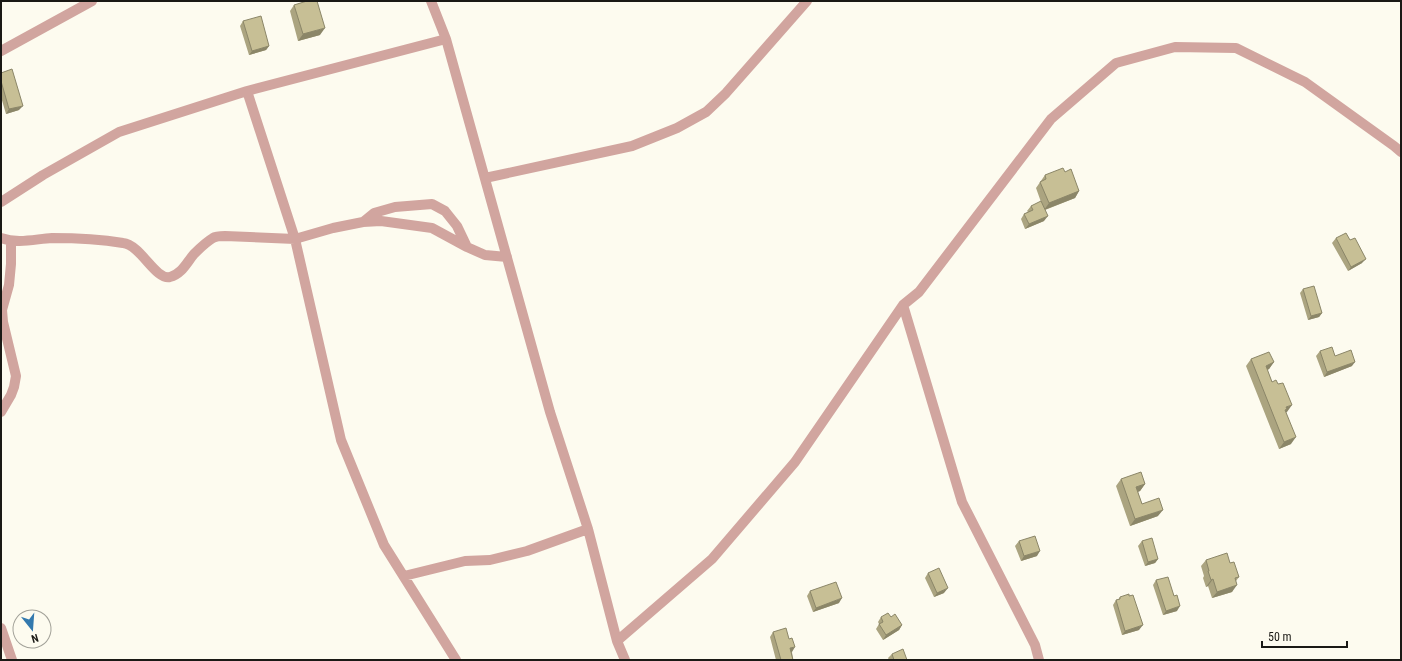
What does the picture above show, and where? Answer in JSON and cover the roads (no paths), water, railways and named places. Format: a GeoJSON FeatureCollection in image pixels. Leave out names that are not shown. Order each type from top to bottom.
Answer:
{"type":"FeatureCollection","features":[{"type":"Feature","properties":{"kind":"street"},"geometry":{"type":"LineString","coordinates":[[1,51],[92,1]]}},
{"type":"Feature","properties":{"kind":"street"},"geometry":{"type":"LineString","coordinates":[[431,1],[446,39],[550,412],[588,529],[617,641],[625,660]]}},
{"type":"Feature","properties":{"kind":"street"},"geometry":{"type":"LineString","coordinates":[[485,178],[632,146],[678,128],[706,112],[726,94],[807,1]]}},
{"type":"Feature","properties":{"kind":"street"},"geometry":{"type":"LineString","coordinates":[[1,202],[43,175],[119,132],[247,91],[446,39]]}},
{"type":"Feature","properties":{"kind":"street"},"geometry":{"type":"LineString","coordinates":[[617,641],[712,559],[728,541],[795,462],[903,305],[919,292],[1051,118],[1116,63],[1176,47],[1236,48],[1305,82],[1401,152]]}},
{"type":"Feature","properties":{"kind":"street"},"geometry":{"type":"LineString","coordinates":[[247,91],[295,239],[341,440],[384,545],[456,660]]}},
{"type":"Feature","properties":{"kind":"street"},"geometry":{"type":"LineString","coordinates":[[363,222],[374,213],[395,207],[432,204],[445,211],[457,226],[467,247]]}},
{"type":"Feature","properties":{"kind":"street"},"geometry":{"type":"LineString","coordinates":[[1,238],[11,241],[52,238],[95,239],[128,243],[145,258],[156,271],[162,276],[168,277],[175,275],[182,269],[202,246],[214,237],[225,236],[295,239],[334,228],[363,222],[382,221],[432,228],[485,255],[507,257]]}},
{"type":"Feature","properties":{"kind":"street"},"geometry":{"type":"LineString","coordinates":[[1,412],[11,395],[16,376],[3,322],[2,310],[9,285],[11,241]]}},
{"type":"Feature","properties":{"kind":"street"},"geometry":{"type":"LineString","coordinates":[[903,305],[962,502],[1035,645],[1039,660]]}},
{"type":"Feature","properties":{"kind":"street"},"geometry":{"type":"LineString","coordinates":[[404,576],[465,561],[490,560],[527,551],[588,529]]}},
{"type":"Feature","properties":{"kind":"street"},"geometry":{"type":"LineString","coordinates":[[1,628],[12,660]]}}]}
